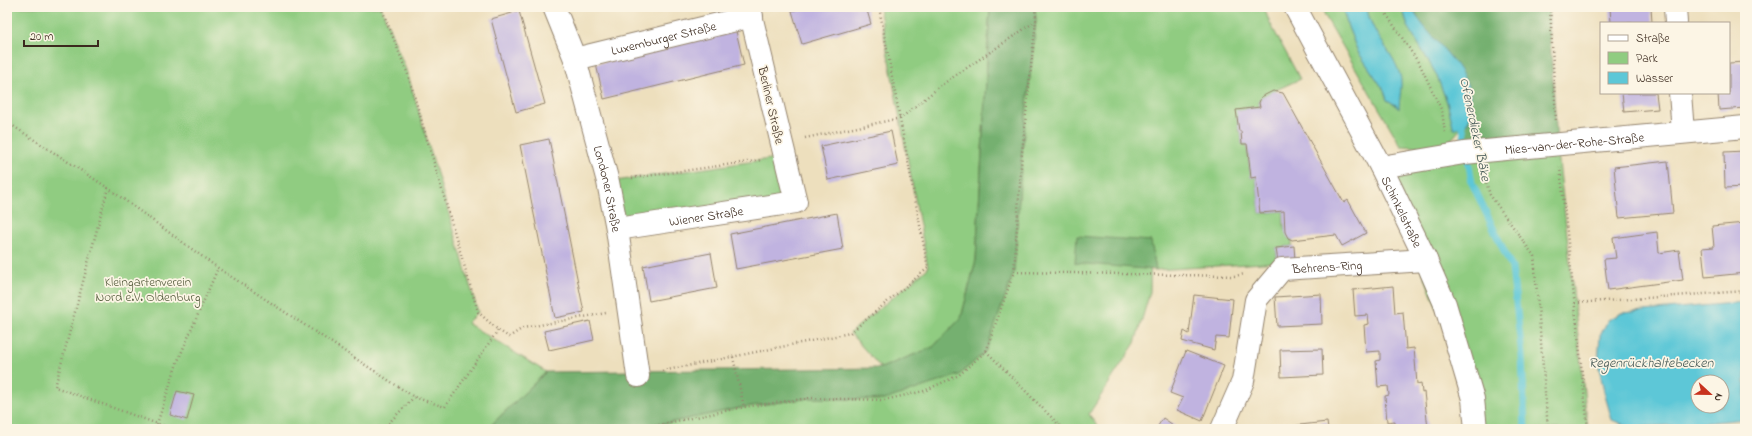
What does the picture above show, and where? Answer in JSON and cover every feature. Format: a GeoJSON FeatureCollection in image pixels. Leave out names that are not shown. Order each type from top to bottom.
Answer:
{"type":"FeatureCollection","features":[{"type":"Feature","properties":{"kind":"street","name":"Londoner Straße"},"geometry":{"type":"LineString","coordinates":[[554,7],[575,59],[608,182],[638,376]]}},
{"type":"Feature","properties":{"kind":"street","name":"Schinkelstraße"},"geometry":{"type":"LineString","coordinates":[[1295,7],[1381,168],[1426,260],[1445,304],[1473,399],[1476,429]]}},
{"type":"Feature","properties":{"kind":"street"},"geometry":{"type":"LineString","coordinates":[[1675,7],[1676,22]]}},
{"type":"Feature","properties":{"kind":"street","name":"Luxemburger Straße"},"geometry":{"type":"LineString","coordinates":[[575,59],[750,12]]}},
{"type":"Feature","properties":{"kind":"street","name":"Berliner Straße"},"geometry":{"type":"LineString","coordinates":[[750,12],[782,150],[796,202]]}},
{"type":"Feature","properties":{"kind":"street"},"geometry":{"type":"LineString","coordinates":[[1680,94],[1682,132]]}},
{"type":"Feature","properties":{"kind":"street","name":"Mies-van-der-Rohe-Straße"},"geometry":{"type":"LineString","coordinates":[[1381,168],[1463,153],[1557,143],[1745,127]]}},
{"type":"Feature","properties":{"kind":"street","name":"Wiener Straße"},"geometry":{"type":"LineString","coordinates":[[616,229],[796,202]]}},
{"type":"Feature","properties":{"kind":"street","name":"Behrens-Ring"},"geometry":{"type":"LineString","coordinates":[[1222,429],[1243,381],[1256,300],[1282,269],[1426,260]]}},
{"type":"Feature","properties":{"kind":"path"},"geometry":{"type":"LineString","coordinates":[[382,7],[408,76],[478,312],[498,330],[509,337],[523,328],[628,309]]}},
{"type":"Feature","properties":{"kind":"path"},"geometry":{"type":"LineString","coordinates":[[638,376],[850,333],[928,268],[879,7]]}},
{"type":"Feature","properties":{"kind":"path"},"geometry":{"type":"LineString","coordinates":[[639,429],[744,406],[810,398],[884,400],[911,394],[924,391],[959,375],[986,351],[1014,272],[1022,152],[1036,20],[1035,7]]}},
{"type":"Feature","properties":{"kind":"path"},"geometry":{"type":"LineString","coordinates":[[1384,7],[1385,12],[1420,65],[1463,153],[1490,195],[1534,256],[1548,429]]}},
{"type":"Feature","properties":{"kind":"path"},"geometry":{"type":"LineString","coordinates":[[1550,7],[1557,143],[1588,429]]}},
{"type":"Feature","properties":{"kind":"path"},"geometry":{"type":"LineString","coordinates":[[608,182],[782,150],[901,118],[943,84],[1036,20]]}},
{"type":"Feature","properties":{"kind":"path"},"geometry":{"type":"LineString","coordinates":[[7,122],[108,188],[218,268],[414,397],[445,407],[498,330]]}},
{"type":"Feature","properties":{"kind":"path"},"geometry":{"type":"LineString","coordinates":[[108,188],[55,387],[172,429]]}},
{"type":"Feature","properties":{"kind":"path"},"geometry":{"type":"LineString","coordinates":[[157,424],[177,363],[218,268]]}},
{"type":"Feature","properties":{"kind":"path"},"geometry":{"type":"LineString","coordinates":[[1014,272],[1234,276],[1282,269]]}},
{"type":"Feature","properties":{"kind":"path"},"geometry":{"type":"LineString","coordinates":[[1575,303],[1745,291]]}},
{"type":"Feature","properties":{"kind":"path"},"geometry":{"type":"LineString","coordinates":[[986,351],[1063,429]]}},
{"type":"Feature","properties":{"kind":"path"},"geometry":{"type":"LineString","coordinates":[[733,357],[744,406]]}},
{"type":"Feature","properties":{"kind":"path"},"geometry":{"type":"LineString","coordinates":[[383,429],[414,397]]}},
{"type":"Feature","properties":{"kind":"green space","name":"Kleingartenverein Nord e.V. Oldenburg"},"geometry":{"type":"Polygon","coordinates":[[[7,7],[381,7],[408,75],[478,312],[467,323],[546,372],[487,429],[7,429],[7,7]]]}},
{"type":"Feature","properties":{"kind":"green space"},"geometry":{"type":"Polygon","coordinates":[[[879,7],[990,7],[976,260],[961,318],[933,347],[881,368],[850,333],[928,268],[879,7]]]}},
{"type":"Feature","properties":{"kind":"green space"},"geometry":{"type":"Polygon","coordinates":[[[990,7],[1035,7],[1036,20],[1022,152],[1014,272],[986,351],[959,375],[884,400],[810,398],[744,407],[639,429],[487,429],[546,372],[881,368],[933,347],[961,318],[976,260],[990,7]]]}},
{"type":"Feature","properties":{"kind":"green space"},"geometry":{"type":"Polygon","coordinates":[[[1035,7],[1264,7],[1269,21],[1300,79],[1261,97],[1259,103],[1260,107],[1237,110],[1242,144],[1247,144],[1251,178],[1256,177],[1260,213],[1284,211],[1285,231],[1292,240],[1292,246],[1276,248],[1278,262],[1156,270],[1151,244],[1150,292],[1135,343],[1089,414],[1099,429],[639,429],[744,407],[810,398],[884,400],[1014,272],[1022,152],[1036,20],[1035,7]]]}},
{"type":"Feature","properties":{"kind":"green space"},"geometry":{"type":"Polygon","coordinates":[[[1322,7],[1342,7],[1358,52],[1384,90],[1387,100],[1396,105],[1393,60],[1375,32],[1367,7],[1402,7],[1408,26],[1436,74],[1447,102],[1454,129],[1463,126],[1450,141],[1431,148],[1401,146],[1325,16],[1322,7]]]}},
{"type":"Feature","properties":{"kind":"green space"},"geometry":{"type":"Polygon","coordinates":[[[1411,7],[1548,7],[1557,143],[1464,153],[1463,126],[1468,122],[1449,55],[1430,36],[1411,7]]]}},
{"type":"Feature","properties":{"kind":"green space"},"geometry":{"type":"Polygon","coordinates":[[[1557,143],[1588,429],[1476,429],[1473,399],[1381,167],[1557,143]]]}},
{"type":"Feature","properties":{"kind":"green space"},"geometry":{"type":"Polygon","coordinates":[[[784,157],[796,202],[617,229],[608,182],[784,157]]]}},
{"type":"Feature","properties":{"kind":"green space"},"geometry":{"type":"Polygon","coordinates":[[[1077,236],[1151,241],[1156,270],[1075,263],[1077,236]]]}},
{"type":"Feature","properties":{"kind":"water"},"geometry":{"type":"Polygon","coordinates":[[[1342,7],[1367,7],[1372,26],[1397,66],[1400,75],[1401,87],[1399,109],[1396,105],[1387,100],[1384,90],[1358,52],[1342,7]]]}},
{"type":"Feature","properties":{"kind":"water"},"geometry":{"type":"Polygon","coordinates":[[[1402,7],[1411,7],[1426,29],[1453,60],[1466,82],[1471,97],[1468,122],[1454,130],[1447,102],[1436,74],[1408,26],[1402,7]]]}},
{"type":"Feature","properties":{"kind":"water","name":"Regenrückhaltebecken"},"geometry":{"type":"Polygon","coordinates":[[[1745,302],[1745,419],[1684,425],[1630,427],[1612,420],[1604,392],[1598,362],[1600,336],[1608,320],[1622,313],[1745,302]]]}},
{"type":"Feature","properties":{"kind":"building"},"geometry":{"type":"Polygon","coordinates":[[[805,7],[866,7],[871,24],[802,44],[792,11],[805,7]]]}},
{"type":"Feature","properties":{"kind":"building"},"geometry":{"type":"Polygon","coordinates":[[[1610,7],[1651,7],[1652,22],[1611,22],[1610,7]]]}},
{"type":"Feature","properties":{"kind":"building"},"geometry":{"type":"Polygon","coordinates":[[[1741,7],[1745,7],[1745,29],[1743,29],[1741,7]]]}},
{"type":"Feature","properties":{"kind":"building"},"geometry":{"type":"Polygon","coordinates":[[[519,11],[545,104],[516,112],[491,19],[519,11]]]}},
{"type":"Feature","properties":{"kind":"building"},"geometry":{"type":"Polygon","coordinates":[[[736,31],[744,65],[604,99],[596,64],[736,31]]]}},
{"type":"Feature","properties":{"kind":"building"},"geometry":{"type":"Polygon","coordinates":[[[1745,62],[1745,108],[1719,110],[1718,94],[1730,94],[1730,63],[1745,62]]]}},
{"type":"Feature","properties":{"kind":"building"},"geometry":{"type":"Polygon","coordinates":[[[1273,91],[1283,93],[1344,203],[1348,200],[1366,233],[1342,246],[1336,235],[1292,240],[1288,238],[1285,232],[1284,211],[1260,213],[1256,177],[1251,178],[1247,144],[1242,144],[1241,131],[1239,131],[1236,110],[1260,107],[1259,103],[1261,97],[1273,91]]]}},
{"type":"Feature","properties":{"kind":"building"},"geometry":{"type":"Polygon","coordinates":[[[1622,94],[1656,94],[1658,109],[1624,112],[1622,94]]]}},
{"type":"Feature","properties":{"kind":"building"},"geometry":{"type":"Polygon","coordinates":[[[891,131],[898,165],[828,180],[821,146],[891,131]]]}},
{"type":"Feature","properties":{"kind":"building"},"geometry":{"type":"Polygon","coordinates":[[[549,139],[584,312],[555,318],[520,145],[549,139]]]}},
{"type":"Feature","properties":{"kind":"building"},"geometry":{"type":"Polygon","coordinates":[[[1745,151],[1745,187],[1725,188],[1724,152],[1745,151]]]}},
{"type":"Feature","properties":{"kind":"building"},"geometry":{"type":"Polygon","coordinates":[[[1668,161],[1673,213],[1619,218],[1614,167],[1668,161]]]}},
{"type":"Feature","properties":{"kind":"building"},"geometry":{"type":"Polygon","coordinates":[[[837,213],[843,249],[736,269],[730,234],[837,213]]]}},
{"type":"Feature","properties":{"kind":"building"},"geometry":{"type":"Polygon","coordinates":[[[1745,223],[1745,273],[1705,277],[1702,248],[1714,247],[1712,226],[1745,223]]]}},
{"type":"Feature","properties":{"kind":"building"},"geometry":{"type":"Polygon","coordinates":[[[1657,232],[1659,253],[1679,250],[1683,280],[1608,290],[1604,259],[1616,258],[1613,238],[1657,232]]]}},
{"type":"Feature","properties":{"kind":"building"},"geometry":{"type":"Polygon","coordinates":[[[1294,246],[1295,260],[1278,262],[1276,248],[1294,246]]]}},
{"type":"Feature","properties":{"kind":"building"},"geometry":{"type":"Polygon","coordinates":[[[711,253],[717,288],[649,301],[643,266],[711,253]]]}},
{"type":"Feature","properties":{"kind":"building"},"geometry":{"type":"Polygon","coordinates":[[[1393,286],[1395,313],[1403,312],[1406,349],[1414,348],[1417,384],[1421,383],[1422,393],[1424,392],[1428,429],[1395,429],[1395,421],[1387,422],[1385,396],[1389,395],[1388,386],[1378,387],[1376,361],[1380,360],[1380,351],[1366,352],[1364,325],[1369,324],[1368,315],[1355,316],[1353,290],[1393,286]]]}},
{"type":"Feature","properties":{"kind":"building"},"geometry":{"type":"Polygon","coordinates":[[[1321,294],[1322,324],[1277,326],[1275,297],[1321,294]]]}},
{"type":"Feature","properties":{"kind":"building"},"geometry":{"type":"Polygon","coordinates":[[[1194,295],[1233,299],[1229,338],[1216,337],[1214,350],[1182,341],[1184,331],[1189,334],[1194,295]]]}},
{"type":"Feature","properties":{"kind":"building"},"geometry":{"type":"Polygon","coordinates":[[[590,321],[594,340],[549,350],[544,331],[590,321]]]}},
{"type":"Feature","properties":{"kind":"building"},"geometry":{"type":"Polygon","coordinates":[[[1322,349],[1323,375],[1281,377],[1280,350],[1322,349]]]}},
{"type":"Feature","properties":{"kind":"building"},"geometry":{"type":"Polygon","coordinates":[[[1186,351],[1224,366],[1202,421],[1177,410],[1183,398],[1170,393],[1186,351]]]}},
{"type":"Feature","properties":{"kind":"building"},"geometry":{"type":"Polygon","coordinates":[[[177,391],[194,395],[187,420],[170,415],[177,391]]]}},
{"type":"Feature","properties":{"kind":"building"},"geometry":{"type":"Polygon","coordinates":[[[1163,418],[1179,429],[1156,429],[1163,418]]]}},
{"type":"Feature","properties":{"kind":"building"},"geometry":{"type":"Polygon","coordinates":[[[1327,422],[1328,429],[1291,429],[1291,426],[1327,422]]]}},
{"type":"Feature","properties":{"kind":"waterway","name":"Ofenerdieker Bäke"},"geometry":{"type":"LineString","coordinates":[[1461,116],[1472,183],[1512,268],[1522,355],[1525,429]]}}]}
